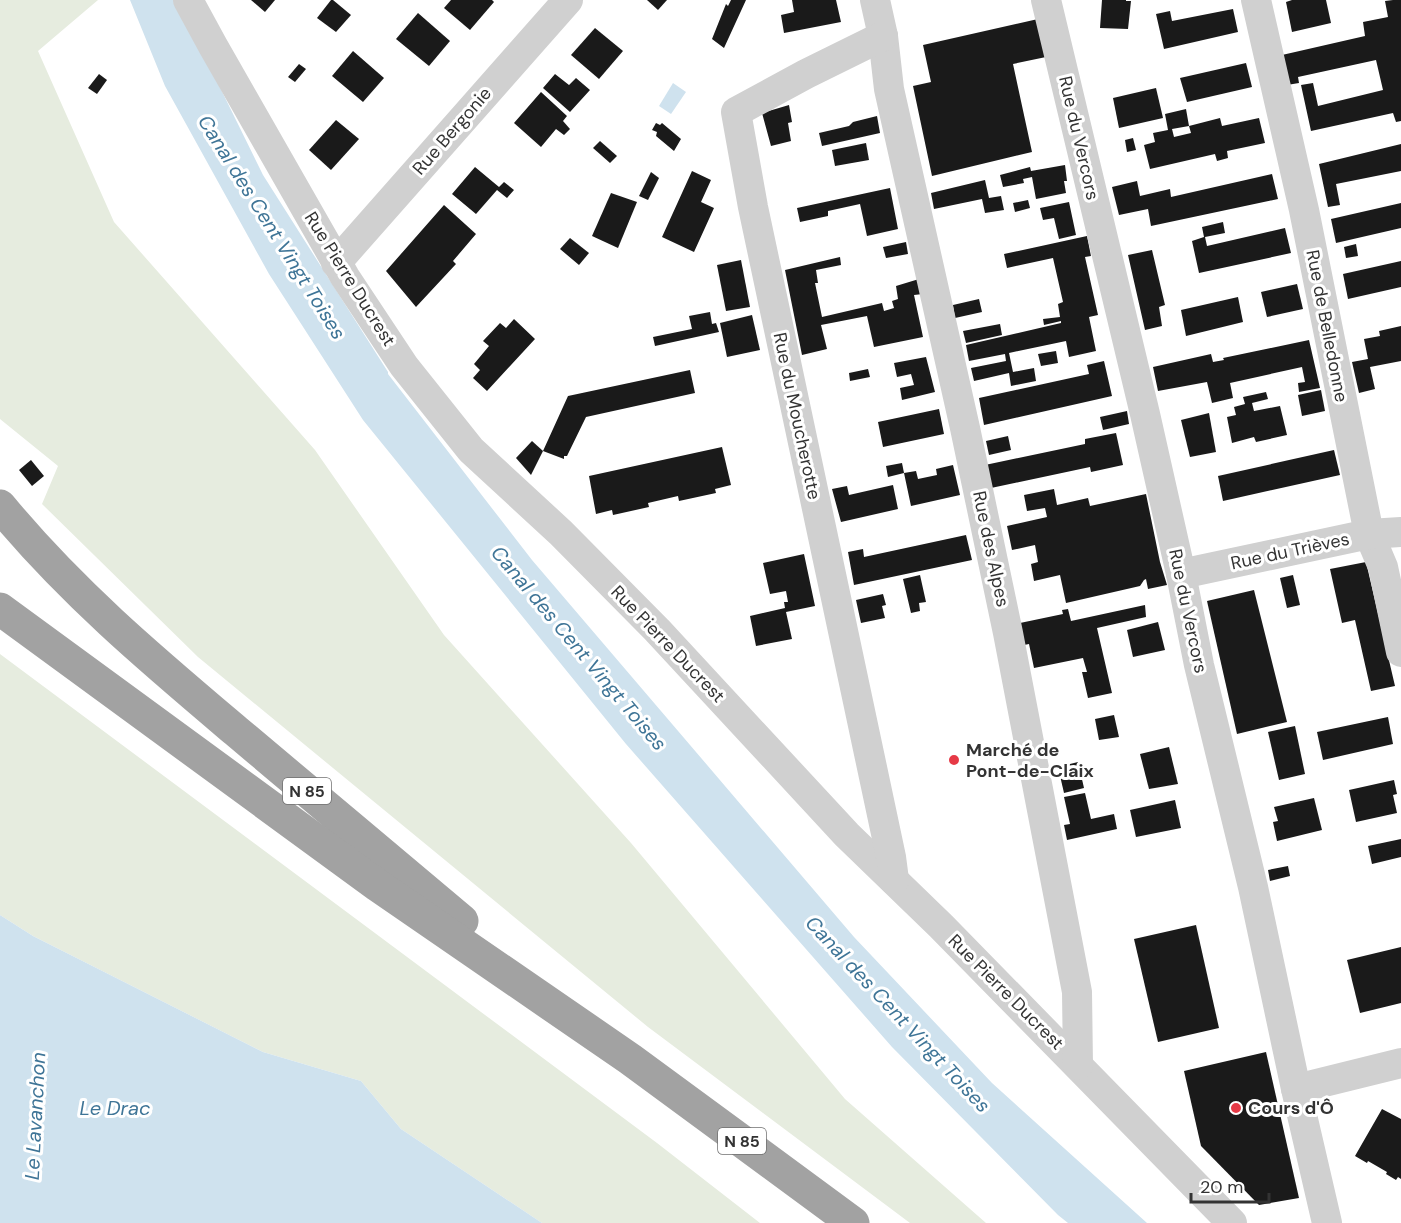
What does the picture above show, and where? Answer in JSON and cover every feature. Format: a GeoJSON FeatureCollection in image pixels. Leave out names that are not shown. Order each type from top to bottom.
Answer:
{"type":"FeatureCollection","features":[{"type":"Feature","properties":{"kind":"highway","name":"N 85"},"geometry":{"type":"LineString","coordinates":[[0,506],[71,585],[130,641],[630,1059]]}},
{"type":"Feature","properties":{"kind":"highway","name":"N 85"},"geometry":{"type":"LineString","coordinates":[[0,609],[377,885],[630,1059],[854,1223]]}},
{"type":"Feature","properties":{"kind":"street","name":"Rue Pierre Ducrest"},"geometry":{"type":"LineString","coordinates":[[188,0],[336,262],[404,366],[471,450],[561,533],[657,630],[847,835],[941,926],[1232,1223]]}},
{"type":"Feature","properties":{"kind":"street","name":"Rue Bergonie"},"geometry":{"type":"LineString","coordinates":[[336,262],[568,0]]}},
{"type":"Feature","properties":{"kind":"street","name":"Rue des Alpes"},"geometry":{"type":"LineString","coordinates":[[875,0],[883,36],[889,89],[965,428],[1008,633],[1073,969],[1077,992],[1078,1065]]}},
{"type":"Feature","properties":{"kind":"street","name":"Rue du Vercors"},"geometry":{"type":"LineString","coordinates":[[1046,0],[1139,391],[1202,676],[1253,886],[1327,1223]]}},
{"type":"Feature","properties":{"kind":"street","name":"Rue de Belledonne"},"geometry":{"type":"LineString","coordinates":[[1256,0],[1304,210],[1369,534],[1392,567],[1401,652]]}},
{"type":"Feature","properties":{"kind":"street","name":"Rue du Moucherotte"},"geometry":{"type":"LineString","coordinates":[[883,36],[736,112],[753,207],[894,880]]}},
{"type":"Feature","properties":{"kind":"street","name":"Rue du Trièves"},"geometry":{"type":"LineString","coordinates":[[1181,574],[1369,534],[1401,532]]}},
{"type":"Feature","properties":{"kind":"street"},"geometry":{"type":"LineString","coordinates":[[1296,1089],[1401,1063]]}},
{"type":"Feature","properties":{"kind":"shaded area"},"geometry":{"type":"Polygon","coordinates":[[[0,0],[98,0],[38,51],[114,222],[315,450],[444,635],[631,843],[845,1099],[986,1223],[910,1223],[648,1027],[198,657],[42,504],[58,466],[0,419],[0,0]]]}},
{"type":"Feature","properties":{"kind":"shaded area"},"geometry":{"type":"Polygon","coordinates":[[[0,654],[657,1143],[760,1223],[542,1223],[401,1129],[361,1081],[263,1052],[33,936],[0,915],[0,654]]]}},
{"type":"Feature","properties":{"kind":"water","name":"Canal des Cent Vingt Toises"},"geometry":{"type":"Polygon","coordinates":[[[130,0],[177,0],[263,175],[388,374],[532,560],[854,937],[992,1083],[1147,1223],[1068,1223],[1058,1215],[892,1047],[626,744],[363,420],[269,274],[165,86],[130,0]]]}},
{"type":"Feature","properties":{"kind":"water"},"geometry":{"type":"Polygon","coordinates":[[[673,83],[686,92],[671,114],[659,106],[673,83]]]}},
{"type":"Feature","properties":{"kind":"water","name":"Le Drac"},"geometry":{"type":"Polygon","coordinates":[[[0,915],[33,936],[263,1052],[361,1081],[401,1129],[542,1223],[0,1223],[0,915]]]}},
{"type":"Feature","properties":{"kind":"building"},"geometry":{"type":"Polygon","coordinates":[[[251,0],[275,0],[265,12],[251,0]]]}},
{"type":"Feature","properties":{"kind":"building"},"geometry":{"type":"Polygon","coordinates":[[[331,0],[351,15],[336,32],[317,18],[331,0]]]}},
{"type":"Feature","properties":{"kind":"building"},"geometry":{"type":"Polygon","coordinates":[[[451,0],[492,0],[494,2],[470,30],[444,8],[451,0]]]}},
{"type":"Feature","properties":{"kind":"building"},"geometry":{"type":"Polygon","coordinates":[[[647,0],[667,0],[658,10],[647,0]]]}},
{"type":"Feature","properties":{"kind":"building"},"geometry":{"type":"Polygon","coordinates":[[[731,0],[746,0],[724,48],[712,39],[726,4],[728,6],[731,0]]]}},
{"type":"Feature","properties":{"kind":"building"},"geometry":{"type":"Polygon","coordinates":[[[792,0],[836,0],[841,22],[784,33],[781,15],[794,12],[792,0]]]}},
{"type":"Feature","properties":{"kind":"building"},"geometry":{"type":"Polygon","coordinates":[[[1102,0],[1131,1],[1128,29],[1100,28],[1102,0]]]}},
{"type":"Feature","properties":{"kind":"building"},"geometry":{"type":"Polygon","coordinates":[[[1326,0],[1331,23],[1292,32],[1286,2],[1326,0]]]}},
{"type":"Feature","properties":{"kind":"building"},"geometry":{"type":"Polygon","coordinates":[[[1401,0],[1401,121],[1396,122],[1393,113],[1311,131],[1301,85],[1313,83],[1318,106],[1383,90],[1376,60],[1298,77],[1299,83],[1287,85],[1282,55],[1365,36],[1363,22],[1388,17],[1385,1],[1401,0]]]}},
{"type":"Feature","properties":{"kind":"building"},"geometry":{"type":"Polygon","coordinates":[[[1233,9],[1238,32],[1164,49],[1156,14],[1170,11],[1172,21],[1233,9]]]}},
{"type":"Feature","properties":{"kind":"building"},"geometry":{"type":"Polygon","coordinates":[[[418,13],[450,41],[429,66],[396,39],[418,13]]]}},
{"type":"Feature","properties":{"kind":"building"},"geometry":{"type":"Polygon","coordinates":[[[1038,19],[1046,57],[1013,64],[1032,152],[932,176],[913,86],[931,82],[923,45],[1038,19]]]}},
{"type":"Feature","properties":{"kind":"building"},"geometry":{"type":"Polygon","coordinates":[[[595,28],[623,51],[599,79],[571,55],[595,28]]]}},
{"type":"Feature","properties":{"kind":"building"},"geometry":{"type":"Polygon","coordinates":[[[353,51],[384,78],[363,102],[332,76],[353,51]]]}},
{"type":"Feature","properties":{"kind":"building"},"geometry":{"type":"Polygon","coordinates":[[[1246,63],[1252,87],[1187,102],[1180,78],[1246,63]]]}},
{"type":"Feature","properties":{"kind":"building"},"geometry":{"type":"Polygon","coordinates":[[[299,64],[306,69],[295,82],[288,77],[299,64]]]}},
{"type":"Feature","properties":{"kind":"building"},"geometry":{"type":"Polygon","coordinates":[[[99,74],[107,80],[97,94],[88,88],[99,74]]]}},
{"type":"Feature","properties":{"kind":"building"},"geometry":{"type":"Polygon","coordinates":[[[555,74],[569,85],[576,78],[590,90],[570,112],[543,88],[555,74]]]}},
{"type":"Feature","properties":{"kind":"building"},"geometry":{"type":"Polygon","coordinates":[[[1156,88],[1163,118],[1119,128],[1113,98],[1156,88]]]}},
{"type":"Feature","properties":{"kind":"building"},"geometry":{"type":"Polygon","coordinates":[[[541,92],[567,116],[563,121],[570,129],[564,135],[556,129],[541,147],[514,123],[541,92]]]}},
{"type":"Feature","properties":{"kind":"building"},"geometry":{"type":"Polygon","coordinates":[[[789,105],[792,122],[788,123],[791,141],[771,146],[762,113],[789,105]]]}},
{"type":"Feature","properties":{"kind":"building"},"geometry":{"type":"Polygon","coordinates":[[[1186,109],[1189,126],[1220,118],[1222,126],[1259,118],[1265,143],[1227,151],[1228,158],[1217,161],[1215,154],[1150,169],[1144,145],[1155,142],[1153,133],[1168,130],[1165,114],[1186,109]],[[1189,126],[1172,129],[1174,137],[1191,133],[1189,126]]]}},
{"type":"Feature","properties":{"kind":"building"},"geometry":{"type":"Polygon","coordinates":[[[877,116],[880,133],[822,146],[819,133],[877,116]]]}},
{"type":"Feature","properties":{"kind":"building"},"geometry":{"type":"Polygon","coordinates":[[[336,120],[359,139],[331,170],[309,150],[336,120]]]}},
{"type":"Feature","properties":{"kind":"building"},"geometry":{"type":"Polygon","coordinates":[[[656,123],[660,125],[662,123],[681,139],[674,151],[656,136],[657,132],[652,130],[656,123]]]}},
{"type":"Feature","properties":{"kind":"building"},"geometry":{"type":"Polygon","coordinates":[[[1133,138],[1136,150],[1127,152],[1125,140],[1133,138]]]}},
{"type":"Feature","properties":{"kind":"building"},"geometry":{"type":"Polygon","coordinates":[[[600,141],[617,156],[610,163],[593,148],[600,141]]]}},
{"type":"Feature","properties":{"kind":"building"},"geometry":{"type":"Polygon","coordinates":[[[866,143],[869,160],[835,166],[832,150],[866,143]]]}},
{"type":"Feature","properties":{"kind":"building"},"geometry":{"type":"Polygon","coordinates":[[[1401,144],[1401,171],[1336,184],[1340,205],[1328,207],[1319,164],[1401,144]]]}},
{"type":"Feature","properties":{"kind":"building"},"geometry":{"type":"Polygon","coordinates":[[[1065,165],[1066,193],[1036,199],[1032,177],[1023,179],[1024,183],[1003,187],[1000,175],[1030,167],[1031,171],[1065,165]]]}},
{"type":"Feature","properties":{"kind":"building"},"geometry":{"type":"Polygon","coordinates":[[[475,167],[499,187],[504,182],[514,190],[507,198],[497,190],[476,214],[452,194],[475,167]]]}},
{"type":"Feature","properties":{"kind":"building"},"geometry":{"type":"Polygon","coordinates":[[[692,171],[711,180],[701,202],[714,208],[694,252],[662,237],[692,171]]]}},
{"type":"Feature","properties":{"kind":"building"},"geometry":{"type":"Polygon","coordinates":[[[651,172],[659,178],[648,200],[639,196],[651,172]]]}},
{"type":"Feature","properties":{"kind":"building"},"geometry":{"type":"Polygon","coordinates":[[[1272,174],[1278,199],[1151,226],[1148,209],[1119,215],[1112,187],[1137,181],[1140,196],[1170,189],[1171,197],[1272,174]]]}},
{"type":"Feature","properties":{"kind":"building"},"geometry":{"type":"Polygon","coordinates":[[[985,180],[989,198],[1001,196],[1004,210],[985,213],[982,199],[934,209],[931,193],[985,180]]]}},
{"type":"Feature","properties":{"kind":"building"},"geometry":{"type":"Polygon","coordinates":[[[890,188],[898,229],[867,236],[860,204],[828,211],[828,216],[800,222],[797,208],[890,188]]]}},
{"type":"Feature","properties":{"kind":"building"},"geometry":{"type":"Polygon","coordinates":[[[611,193],[637,202],[618,248],[592,236],[611,193]]]}},
{"type":"Feature","properties":{"kind":"building"},"geometry":{"type":"Polygon","coordinates":[[[1028,200],[1030,208],[1015,212],[1013,203],[1028,200]]]}},
{"type":"Feature","properties":{"kind":"building"},"geometry":{"type":"Polygon","coordinates":[[[1069,202],[1076,235],[1059,239],[1054,218],[1043,220],[1040,208],[1069,202]]]}},
{"type":"Feature","properties":{"kind":"building"},"geometry":{"type":"Polygon","coordinates":[[[1401,203],[1401,228],[1336,243],[1331,219],[1401,203]]]}},
{"type":"Feature","properties":{"kind":"building"},"geometry":{"type":"Polygon","coordinates":[[[444,205],[476,234],[453,261],[456,264],[416,307],[386,271],[444,205]]]}},
{"type":"Feature","properties":{"kind":"building"},"geometry":{"type":"Polygon","coordinates":[[[1223,222],[1225,233],[1205,237],[1207,246],[1285,228],[1291,253],[1199,273],[1192,241],[1204,237],[1202,227],[1223,222]]]}},
{"type":"Feature","properties":{"kind":"building"},"geometry":{"type":"Polygon","coordinates":[[[1087,236],[1091,256],[1085,257],[1098,315],[1089,317],[1096,351],[1069,357],[1066,341],[1009,353],[1013,372],[1034,368],[1036,381],[1011,386],[1009,373],[974,381],[971,368],[1006,361],[1005,354],[969,361],[966,345],[1061,323],[1061,321],[1044,325],[1043,319],[1060,317],[1058,304],[1063,302],[1053,258],[1007,268],[1004,254],[1087,236]]]}},
{"type":"Feature","properties":{"kind":"building"},"geometry":{"type":"Polygon","coordinates":[[[570,238],[589,253],[579,265],[560,249],[570,238]]]}},
{"type":"Feature","properties":{"kind":"building"},"geometry":{"type":"Polygon","coordinates":[[[906,242],[908,254],[886,258],[883,247],[906,242]]]}},
{"type":"Feature","properties":{"kind":"building"},"geometry":{"type":"Polygon","coordinates":[[[1356,244],[1358,256],[1346,258],[1344,247],[1356,244]]]}},
{"type":"Feature","properties":{"kind":"building"},"geometry":{"type":"Polygon","coordinates":[[[1152,250],[1165,305],[1159,307],[1162,326],[1145,330],[1128,255],[1152,250]]]}},
{"type":"Feature","properties":{"kind":"building"},"geometry":{"type":"Polygon","coordinates":[[[840,257],[841,265],[816,270],[818,283],[815,283],[822,317],[882,303],[884,311],[894,308],[892,301],[898,299],[896,286],[919,279],[923,294],[914,295],[923,337],[874,347],[867,316],[821,325],[827,349],[802,355],[785,270],[840,257]]]}},
{"type":"Feature","properties":{"kind":"building"},"geometry":{"type":"Polygon","coordinates":[[[741,260],[750,307],[726,311],[717,265],[741,260]]]}},
{"type":"Feature","properties":{"kind":"building"},"geometry":{"type":"Polygon","coordinates":[[[1401,261],[1401,287],[1348,299],[1343,274],[1401,261]]]}},
{"type":"Feature","properties":{"kind":"building"},"geometry":{"type":"Polygon","coordinates":[[[1297,284],[1303,309],[1267,317],[1261,292],[1297,284]]]}},
{"type":"Feature","properties":{"kind":"building"},"geometry":{"type":"Polygon","coordinates":[[[1238,297],[1243,322],[1186,336],[1181,310],[1238,297]]]}},
{"type":"Feature","properties":{"kind":"building"},"geometry":{"type":"Polygon","coordinates":[[[979,299],[982,312],[955,318],[953,305],[979,299]]]}},
{"type":"Feature","properties":{"kind":"building"},"geometry":{"type":"Polygon","coordinates":[[[710,312],[712,324],[716,323],[719,332],[655,346],[653,337],[692,329],[689,316],[710,312]]]}},
{"type":"Feature","properties":{"kind":"building"},"geometry":{"type":"Polygon","coordinates":[[[752,315],[760,350],[727,357],[720,323],[752,315]]]}},
{"type":"Feature","properties":{"kind":"building"},"geometry":{"type":"Polygon","coordinates":[[[514,319],[535,339],[487,391],[473,378],[480,370],[474,364],[489,346],[483,341],[500,323],[506,328],[514,319]]]}},
{"type":"Feature","properties":{"kind":"building"},"geometry":{"type":"Polygon","coordinates":[[[1000,324],[1002,335],[966,343],[963,331],[1000,324]]]}},
{"type":"Feature","properties":{"kind":"building"},"geometry":{"type":"Polygon","coordinates":[[[1401,326],[1401,361],[1370,367],[1375,389],[1359,393],[1352,362],[1368,359],[1364,339],[1380,336],[1379,331],[1401,326]]]}},
{"type":"Feature","properties":{"kind":"building"},"geometry":{"type":"Polygon","coordinates":[[[1309,340],[1320,388],[1299,392],[1298,383],[1305,382],[1302,367],[1230,383],[1233,398],[1212,403],[1207,382],[1158,391],[1153,367],[1211,354],[1213,362],[1309,340]]]}},
{"type":"Feature","properties":{"kind":"building"},"geometry":{"type":"Polygon","coordinates":[[[1056,351],[1058,363],[1041,366],[1038,354],[1056,351]]]}},
{"type":"Feature","properties":{"kind":"building"},"geometry":{"type":"Polygon","coordinates":[[[926,357],[935,392],[902,400],[900,388],[914,385],[911,374],[897,377],[894,363],[926,357]]]}},
{"type":"Feature","properties":{"kind":"building"},"geometry":{"type":"Polygon","coordinates":[[[1104,361],[1112,396],[984,425],[979,398],[1089,374],[1087,365],[1104,361]]]}},
{"type":"Feature","properties":{"kind":"building"},"geometry":{"type":"Polygon","coordinates":[[[868,369],[870,377],[850,381],[849,373],[868,369]]]}},
{"type":"Feature","properties":{"kind":"building"},"geometry":{"type":"Polygon","coordinates":[[[690,370],[695,393],[586,417],[564,459],[543,451],[568,396],[690,370]]]}},
{"type":"Feature","properties":{"kind":"building"},"geometry":{"type":"Polygon","coordinates":[[[1321,390],[1325,411],[1302,416],[1298,395],[1321,390]]]}},
{"type":"Feature","properties":{"kind":"building"},"geometry":{"type":"Polygon","coordinates":[[[1266,392],[1268,399],[1252,403],[1254,411],[1280,406],[1287,435],[1256,442],[1254,437],[1232,443],[1227,417],[1236,415],[1234,407],[1245,404],[1243,397],[1266,392]]]}},
{"type":"Feature","properties":{"kind":"building"},"geometry":{"type":"Polygon","coordinates":[[[939,409],[944,434],[883,447],[878,422],[939,409]]]}},
{"type":"Feature","properties":{"kind":"building"},"geometry":{"type":"Polygon","coordinates":[[[1127,411],[1129,424],[1103,430],[1100,417],[1127,411]]]}},
{"type":"Feature","properties":{"kind":"building"},"geometry":{"type":"Polygon","coordinates":[[[1209,413],[1216,452],[1190,457],[1181,420],[1209,413]]]}},
{"type":"Feature","properties":{"kind":"building"},"geometry":{"type":"Polygon","coordinates":[[[1116,433],[1123,465],[1091,472],[1090,467],[991,488],[985,465],[1085,444],[1085,439],[1116,433]]]}},
{"type":"Feature","properties":{"kind":"building"},"geometry":{"type":"Polygon","coordinates":[[[1008,436],[1011,450],[989,455],[986,441],[1008,436]]]}},
{"type":"Feature","properties":{"kind":"building"},"geometry":{"type":"Polygon","coordinates":[[[532,441],[543,451],[531,475],[516,458],[532,441]]]}},
{"type":"Feature","properties":{"kind":"building"},"geometry":{"type":"Polygon","coordinates":[[[722,447],[731,485],[715,489],[716,493],[679,501],[678,496],[648,503],[649,507],[613,515],[612,510],[596,514],[589,476],[722,447]]]}},
{"type":"Feature","properties":{"kind":"building"},"geometry":{"type":"Polygon","coordinates":[[[1334,450],[1340,475],[1223,501],[1218,476],[1334,450]]]}},
{"type":"Feature","properties":{"kind":"building"},"geometry":{"type":"Polygon","coordinates":[[[31,460],[44,476],[32,486],[19,470],[31,460]]]}},
{"type":"Feature","properties":{"kind":"building"},"geometry":{"type":"Polygon","coordinates":[[[902,463],[904,473],[888,477],[886,466],[902,463]]]}},
{"type":"Feature","properties":{"kind":"building"},"geometry":{"type":"Polygon","coordinates":[[[953,465],[960,495],[911,506],[904,473],[916,471],[918,479],[937,475],[936,469],[953,465]]]}},
{"type":"Feature","properties":{"kind":"building"},"geometry":{"type":"Polygon","coordinates":[[[893,485],[898,509],[841,522],[832,489],[847,486],[849,495],[893,485]]]}},
{"type":"Feature","properties":{"kind":"building"},"geometry":{"type":"Polygon","coordinates":[[[1054,489],[1057,505],[1088,498],[1090,506],[1146,494],[1167,585],[1148,589],[1146,579],[1140,586],[1066,603],[1060,575],[1034,581],[1031,564],[1038,562],[1035,545],[1012,550],[1007,526],[1047,517],[1045,508],[1027,511],[1024,495],[1054,489]]]}},
{"type":"Feature","properties":{"kind":"building"},"geometry":{"type":"Polygon","coordinates":[[[966,535],[972,560],[854,585],[848,552],[863,549],[864,557],[966,535]]]}},
{"type":"Feature","properties":{"kind":"building"},"geometry":{"type":"Polygon","coordinates":[[[804,554],[815,606],[786,612],[792,639],[756,646],[750,616],[785,608],[784,602],[788,602],[786,591],[770,594],[763,563],[804,554]]]}},
{"type":"Feature","properties":{"kind":"building"},"geometry":{"type":"Polygon","coordinates":[[[1366,562],[1395,686],[1371,691],[1355,620],[1342,623],[1330,569],[1366,562]]]}},
{"type":"Feature","properties":{"kind":"building"},"geometry":{"type":"Polygon","coordinates":[[[920,575],[926,602],[919,603],[920,611],[911,613],[903,579],[920,575]]]}},
{"type":"Feature","properties":{"kind":"building"},"geometry":{"type":"Polygon","coordinates":[[[1293,575],[1300,605],[1287,608],[1280,578],[1293,575]]]}},
{"type":"Feature","properties":{"kind":"building"},"geometry":{"type":"Polygon","coordinates":[[[1254,590],[1287,722],[1237,734],[1207,601],[1254,590]]]}},
{"type":"Feature","properties":{"kind":"building"},"geometry":{"type":"Polygon","coordinates":[[[883,594],[886,605],[882,606],[885,618],[861,623],[856,600],[883,594]]]}},
{"type":"Feature","properties":{"kind":"building"},"geometry":{"type":"Polygon","coordinates":[[[1145,605],[1146,617],[1097,628],[1112,693],[1088,698],[1082,672],[1087,672],[1083,658],[1034,668],[1029,644],[1024,645],[1020,623],[1063,614],[1062,610],[1068,609],[1071,621],[1145,605]]]}},
{"type":"Feature","properties":{"kind":"building"},"geometry":{"type":"Polygon","coordinates":[[[1158,622],[1165,650],[1133,657],[1127,630],[1158,622]]]}},
{"type":"Feature","properties":{"kind":"building"},"geometry":{"type":"Polygon","coordinates":[[[1114,715],[1119,737],[1099,740],[1095,719],[1114,715]]]}},
{"type":"Feature","properties":{"kind":"building"},"geometry":{"type":"Polygon","coordinates":[[[1388,717],[1393,744],[1323,760],[1317,732],[1388,717]]]}},
{"type":"Feature","properties":{"kind":"building"},"geometry":{"type":"Polygon","coordinates":[[[1295,726],[1305,774],[1279,780],[1268,732],[1295,726]]]}},
{"type":"Feature","properties":{"kind":"building"},"geometry":{"type":"Polygon","coordinates":[[[1169,747],[1178,784],[1149,789],[1140,754],[1169,747]]]}},
{"type":"Feature","properties":{"kind":"building"},"geometry":{"type":"Polygon","coordinates":[[[1078,762],[1084,788],[1064,793],[1058,767],[1078,762]]]}},
{"type":"Feature","properties":{"kind":"building"},"geometry":{"type":"Polygon","coordinates":[[[1394,780],[1397,794],[1393,795],[1397,813],[1356,822],[1349,790],[1394,780]]]}},
{"type":"Feature","properties":{"kind":"building"},"geometry":{"type":"Polygon","coordinates":[[[1085,793],[1091,819],[1114,814],[1117,829],[1067,840],[1064,825],[1070,824],[1064,797],[1085,793]]]}},
{"type":"Feature","properties":{"kind":"building"},"geometry":{"type":"Polygon","coordinates":[[[1314,798],[1322,830],[1277,841],[1273,822],[1278,821],[1274,807],[1314,798]]]}},
{"type":"Feature","properties":{"kind":"building"},"geometry":{"type":"Polygon","coordinates":[[[1175,800],[1181,828],[1136,837],[1130,810],[1175,800]]]}},
{"type":"Feature","properties":{"kind":"building"},"geometry":{"type":"Polygon","coordinates":[[[1401,839],[1401,857],[1372,864],[1368,846],[1401,839]]]}},
{"type":"Feature","properties":{"kind":"building"},"geometry":{"type":"Polygon","coordinates":[[[1288,866],[1290,876],[1270,881],[1268,870],[1288,866]]]}},
{"type":"Feature","properties":{"kind":"building"},"geometry":{"type":"Polygon","coordinates":[[[1196,925],[1219,1028],[1158,1042],[1134,939],[1196,925]]]}},
{"type":"Feature","properties":{"kind":"building"},"geometry":{"type":"Polygon","coordinates":[[[1401,947],[1401,1003],[1360,1013],[1347,960],[1401,947]]]}},
{"type":"Feature","properties":{"kind":"building","name":"Cours d'Ô"},"geometry":{"type":"Polygon","coordinates":[[[1266,1052],[1299,1198],[1259,1205],[1201,1146],[1184,1071],[1266,1052]]]}},
{"type":"Feature","properties":{"kind":"building"},"geometry":{"type":"Polygon","coordinates":[[[1382,1109],[1401,1119],[1401,1179],[1398,1177],[1396,1180],[1386,1174],[1387,1172],[1355,1156],[1382,1109]]]}},
{"type":"Feature","properties":{"kind":"place","name":"Marché de Pont-de-Claix"},"geometry":{"type":"Point","coordinates":[954,760]}},
{"type":"Feature","properties":{"kind":"place","name":"Cours d'Ô"},"geometry":{"type":"Point","coordinates":[1236,1108]}},
{"type":"Feature","properties":{"kind":"water label","name":"Le Lavanchon"},"geometry":{"type":"Point","coordinates":[35,1116]}}]}
